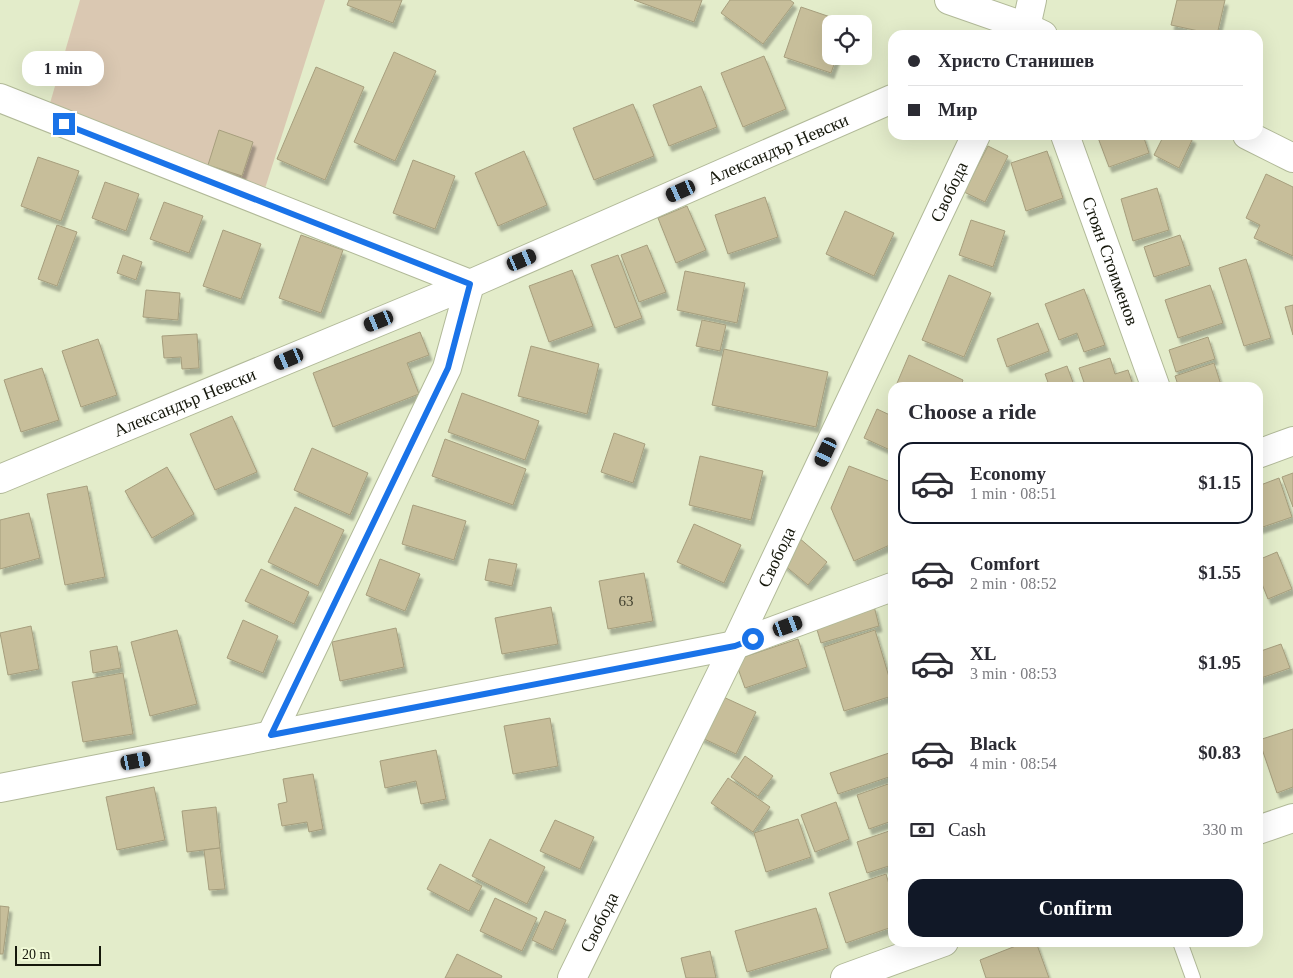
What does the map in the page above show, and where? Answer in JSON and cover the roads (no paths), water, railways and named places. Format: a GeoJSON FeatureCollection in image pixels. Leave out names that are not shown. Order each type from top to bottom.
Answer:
{"type":"FeatureCollection","features":[{"type":"Feature","properties":{"kind":"street"},"geometry":{"type":"LineString","coordinates":[[949,0],[1020,30]]}},
{"type":"Feature","properties":{"kind":"street"},"geometry":{"type":"LineString","coordinates":[[1027,30],[1032,0]]}},
{"type":"Feature","properties":{"kind":"street"},"geometry":{"type":"LineString","coordinates":[[0,98],[470,284],[448,368],[271,735]]}},
{"type":"Feature","properties":{"kind":"street","name":"Александър Невски"},"geometry":{"type":"LineString","coordinates":[[0,479],[470,284],[888,100]]}},
{"type":"Feature","properties":{"kind":"street","name":"Свобода"},"geometry":{"type":"LineString","coordinates":[[572,978],[735,646],[974,140]]}},
{"type":"Feature","properties":{"kind":"street","name":"Стоян Стоименов"},"geometry":{"type":"LineString","coordinates":[[1067,140],[1154,382]]}},
{"type":"Feature","properties":{"kind":"street"},"geometry":{"type":"LineString","coordinates":[[1257,140],[1293,158]]}},
{"type":"Feature","properties":{"kind":"street"},"geometry":{"type":"LineString","coordinates":[[1263,452],[1293,441]]}},
{"type":"Feature","properties":{"kind":"street"},"geometry":{"type":"LineString","coordinates":[[0,788],[735,646],[888,589]]}},
{"type":"Feature","properties":{"kind":"street"},"geometry":{"type":"LineString","coordinates":[[1263,828],[1293,818]]}},
{"type":"Feature","properties":{"kind":"street"},"geometry":{"type":"LineString","coordinates":[[845,978],[930,947]]}},
{"type":"Feature","properties":{"kind":"lane"},"geometry":{"type":"LineString","coordinates":[[1182,947],[1193,978]]}}]}
